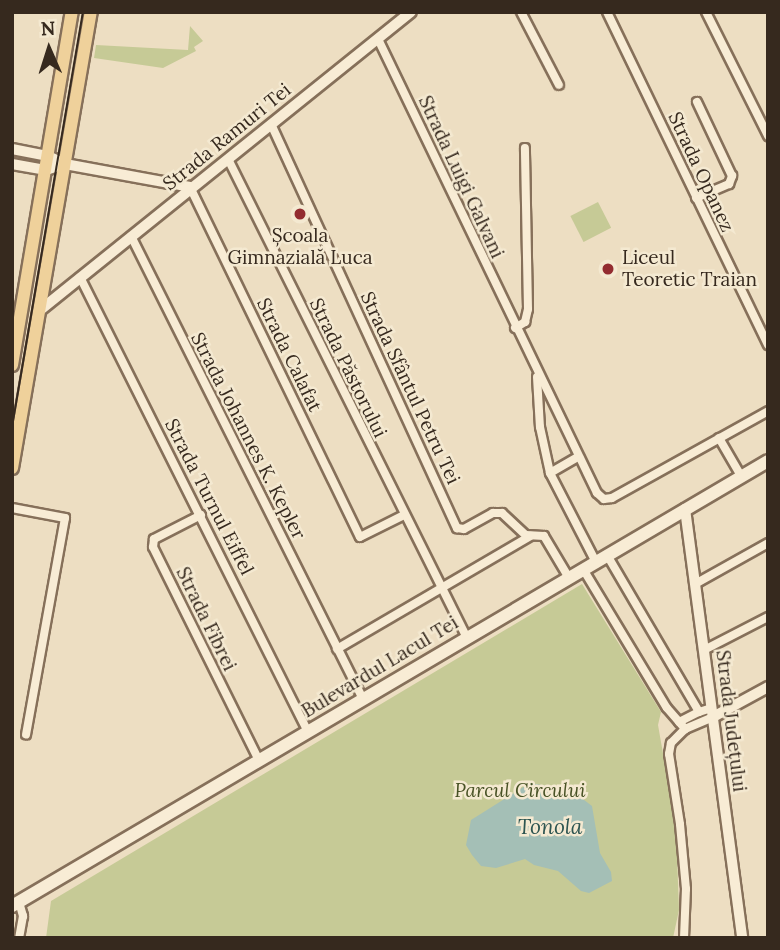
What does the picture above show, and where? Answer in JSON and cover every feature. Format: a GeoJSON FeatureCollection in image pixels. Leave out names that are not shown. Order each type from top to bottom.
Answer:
{"type":"FeatureCollection","features":[{"type":"Feature","properties":{"kind":"main road"},"geometry":{"type":"LineString","coordinates":[[12,365],[72,12]]}},
{"type":"Feature","properties":{"kind":"main road"},"geometry":{"type":"LineString","coordinates":[[12,468],[91,12]]}},
{"type":"Feature","properties":{"kind":"main road","name":"Bulevardul Lacul Tei"},"geometry":{"type":"LineString","coordinates":[[15,904],[768,461]]}},
{"type":"Feature","properties":{"kind":"street","name":"Strada Ramuri Tei"},"geometry":{"type":"LineString","coordinates":[[39,311],[411,12]]}},
{"type":"Feature","properties":{"kind":"street"},"geometry":{"type":"LineString","coordinates":[[521,12],[559,85]]}},
{"type":"Feature","properties":{"kind":"street","name":"Strada Opanez"},"geometry":{"type":"LineString","coordinates":[[607,12],[768,345]]}},
{"type":"Feature","properties":{"kind":"street"},"geometry":{"type":"LineString","coordinates":[[706,12],[768,136]]}},
{"type":"Feature","properties":{"kind":"street","name":"Strada Luigi Galvani"},"geometry":{"type":"LineString","coordinates":[[378,39],[578,457]]}},
{"type":"Feature","properties":{"kind":"street"},"geometry":{"type":"LineString","coordinates":[[696,198],[729,184],[732,176],[697,102]]}},
{"type":"Feature","properties":{"kind":"street","name":"Strada Sfântul Petru Tei"},"geometry":{"type":"LineString","coordinates":[[271,124],[457,528],[464,529],[498,513],[530,536],[544,536],[569,578]]}},
{"type":"Feature","properties":{"kind":"street","name":"Strada Luigi Galvani"},"geometry":{"type":"LineString","coordinates":[[515,328],[525,322],[528,309],[525,148]]}},
{"type":"Feature","properties":{"kind":"street"},"geometry":{"type":"LineString","coordinates":[[12,149],[48,156],[65,164],[162,179],[190,187]]}},
{"type":"Feature","properties":{"kind":"street","name":"Strada Păstorului"},"geometry":{"type":"LineString","coordinates":[[228,159],[441,591],[467,638]]}},
{"type":"Feature","properties":{"kind":"street"},"geometry":{"type":"LineString","coordinates":[[12,164],[46,170],[65,164]]}},
{"type":"Feature","properties":{"kind":"street"},"geometry":{"type":"LineString","coordinates":[[162,179],[169,198],[164,210]]}},
{"type":"Feature","properties":{"kind":"street","name":"Strada Calafat"},"geometry":{"type":"LineString","coordinates":[[190,187],[360,537],[404,515]]}},
{"type":"Feature","properties":{"kind":"street","name":"Strada Johannes K. Kepler"},"geometry":{"type":"LineString","coordinates":[[131,236],[363,699]]}},
{"type":"Feature","properties":{"kind":"street","name":"Strada Turnul Eiffel"},"geometry":{"type":"LineString","coordinates":[[80,277],[308,732]]}},
{"type":"Feature","properties":{"kind":"street"},"geometry":{"type":"LineString","coordinates":[[44,287],[50,292],[65,289]]}},
{"type":"Feature","properties":{"kind":"street","name":"Strada Luigi Galvani"},"geometry":{"type":"LineString","coordinates":[[537,374],[540,427],[550,473],[699,712]]}},
{"type":"Feature","properties":{"kind":"street"},"geometry":{"type":"LineString","coordinates":[[550,473],[578,457],[597,493],[604,499],[768,411]]}},
{"type":"Feature","properties":{"kind":"street"},"geometry":{"type":"LineString","coordinates":[[719,438],[741,477]]}},
{"type":"Feature","properties":{"kind":"street"},"geometry":{"type":"LineString","coordinates":[[12,508],[65,518],[26,735]]}},
{"type":"Feature","properties":{"kind":"street","name":"Strada Județului"},"geometry":{"type":"LineString","coordinates":[[685,509],[742,938]]}},
{"type":"Feature","properties":{"kind":"street","name":"Strada Fibrei"},"geometry":{"type":"LineString","coordinates":[[201,515],[159,536],[152,542],[153,547],[258,761]]}},
{"type":"Feature","properties":{"kind":"street"},"geometry":{"type":"LineString","coordinates":[[337,649],[441,591],[530,536]]}},
{"type":"Feature","properties":{"kind":"street"},"geometry":{"type":"LineString","coordinates":[[695,584],[768,543]]}},
{"type":"Feature","properties":{"kind":"street"},"geometry":{"type":"LineString","coordinates":[[583,569],[682,726]]}},
{"type":"Feature","properties":{"kind":"street"},"geometry":{"type":"LineString","coordinates":[[704,650],[768,617]]}},
{"type":"Feature","properties":{"kind":"street"},"geometry":{"type":"LineString","coordinates":[[684,938],[686,889],[680,824],[668,754],[671,743],[682,726],[699,712],[726,712],[734,704],[768,687]]}},
{"type":"Feature","properties":{"kind":"street"},"geometry":{"type":"LineString","coordinates":[[682,726],[712,713]]}},
{"type":"Feature","properties":{"kind":"street"},"geometry":{"type":"LineString","coordinates":[[15,904],[23,916],[19,938]]}},
{"type":"Feature","properties":{"kind":"green space"},"geometry":{"type":"Polygon","coordinates":[[[190,26],[203,41],[194,47],[196,51],[163,68],[94,58],[96,45],[188,50],[190,26]]]}},
{"type":"Feature","properties":{"kind":"green space"},"geometry":{"type":"Polygon","coordinates":[[[598,202],[611,228],[584,242],[570,216],[598,202]]]}},
{"type":"Feature","properties":{"kind":"green space","name":"Parcul Circului"},"geometry":{"type":"Polygon","coordinates":[[[582,584],[661,712],[658,725],[676,827],[679,910],[673,938],[46,938],[51,901],[582,584]]]}},
{"type":"Feature","properties":{"kind":"water","name":"Tonola"},"geometry":{"type":"Polygon","coordinates":[[[530,783],[571,790],[592,806],[600,853],[611,872],[612,881],[589,893],[581,891],[558,871],[534,865],[525,859],[496,868],[481,866],[466,845],[471,820],[530,783]]]}},
{"type":"Feature","properties":{"kind":"tram line"},"geometry":{"type":"LineString","coordinates":[[12,427],[83,12]]}},
{"type":"Feature","properties":{"kind":"place","name":"Școala Gimnazială Luca"},"geometry":{"type":"Point","coordinates":[300,214]}},
{"type":"Feature","properties":{"kind":"place","name":"Liceul Teoretic Traian"},"geometry":{"type":"Point","coordinates":[608,269]}}]}
